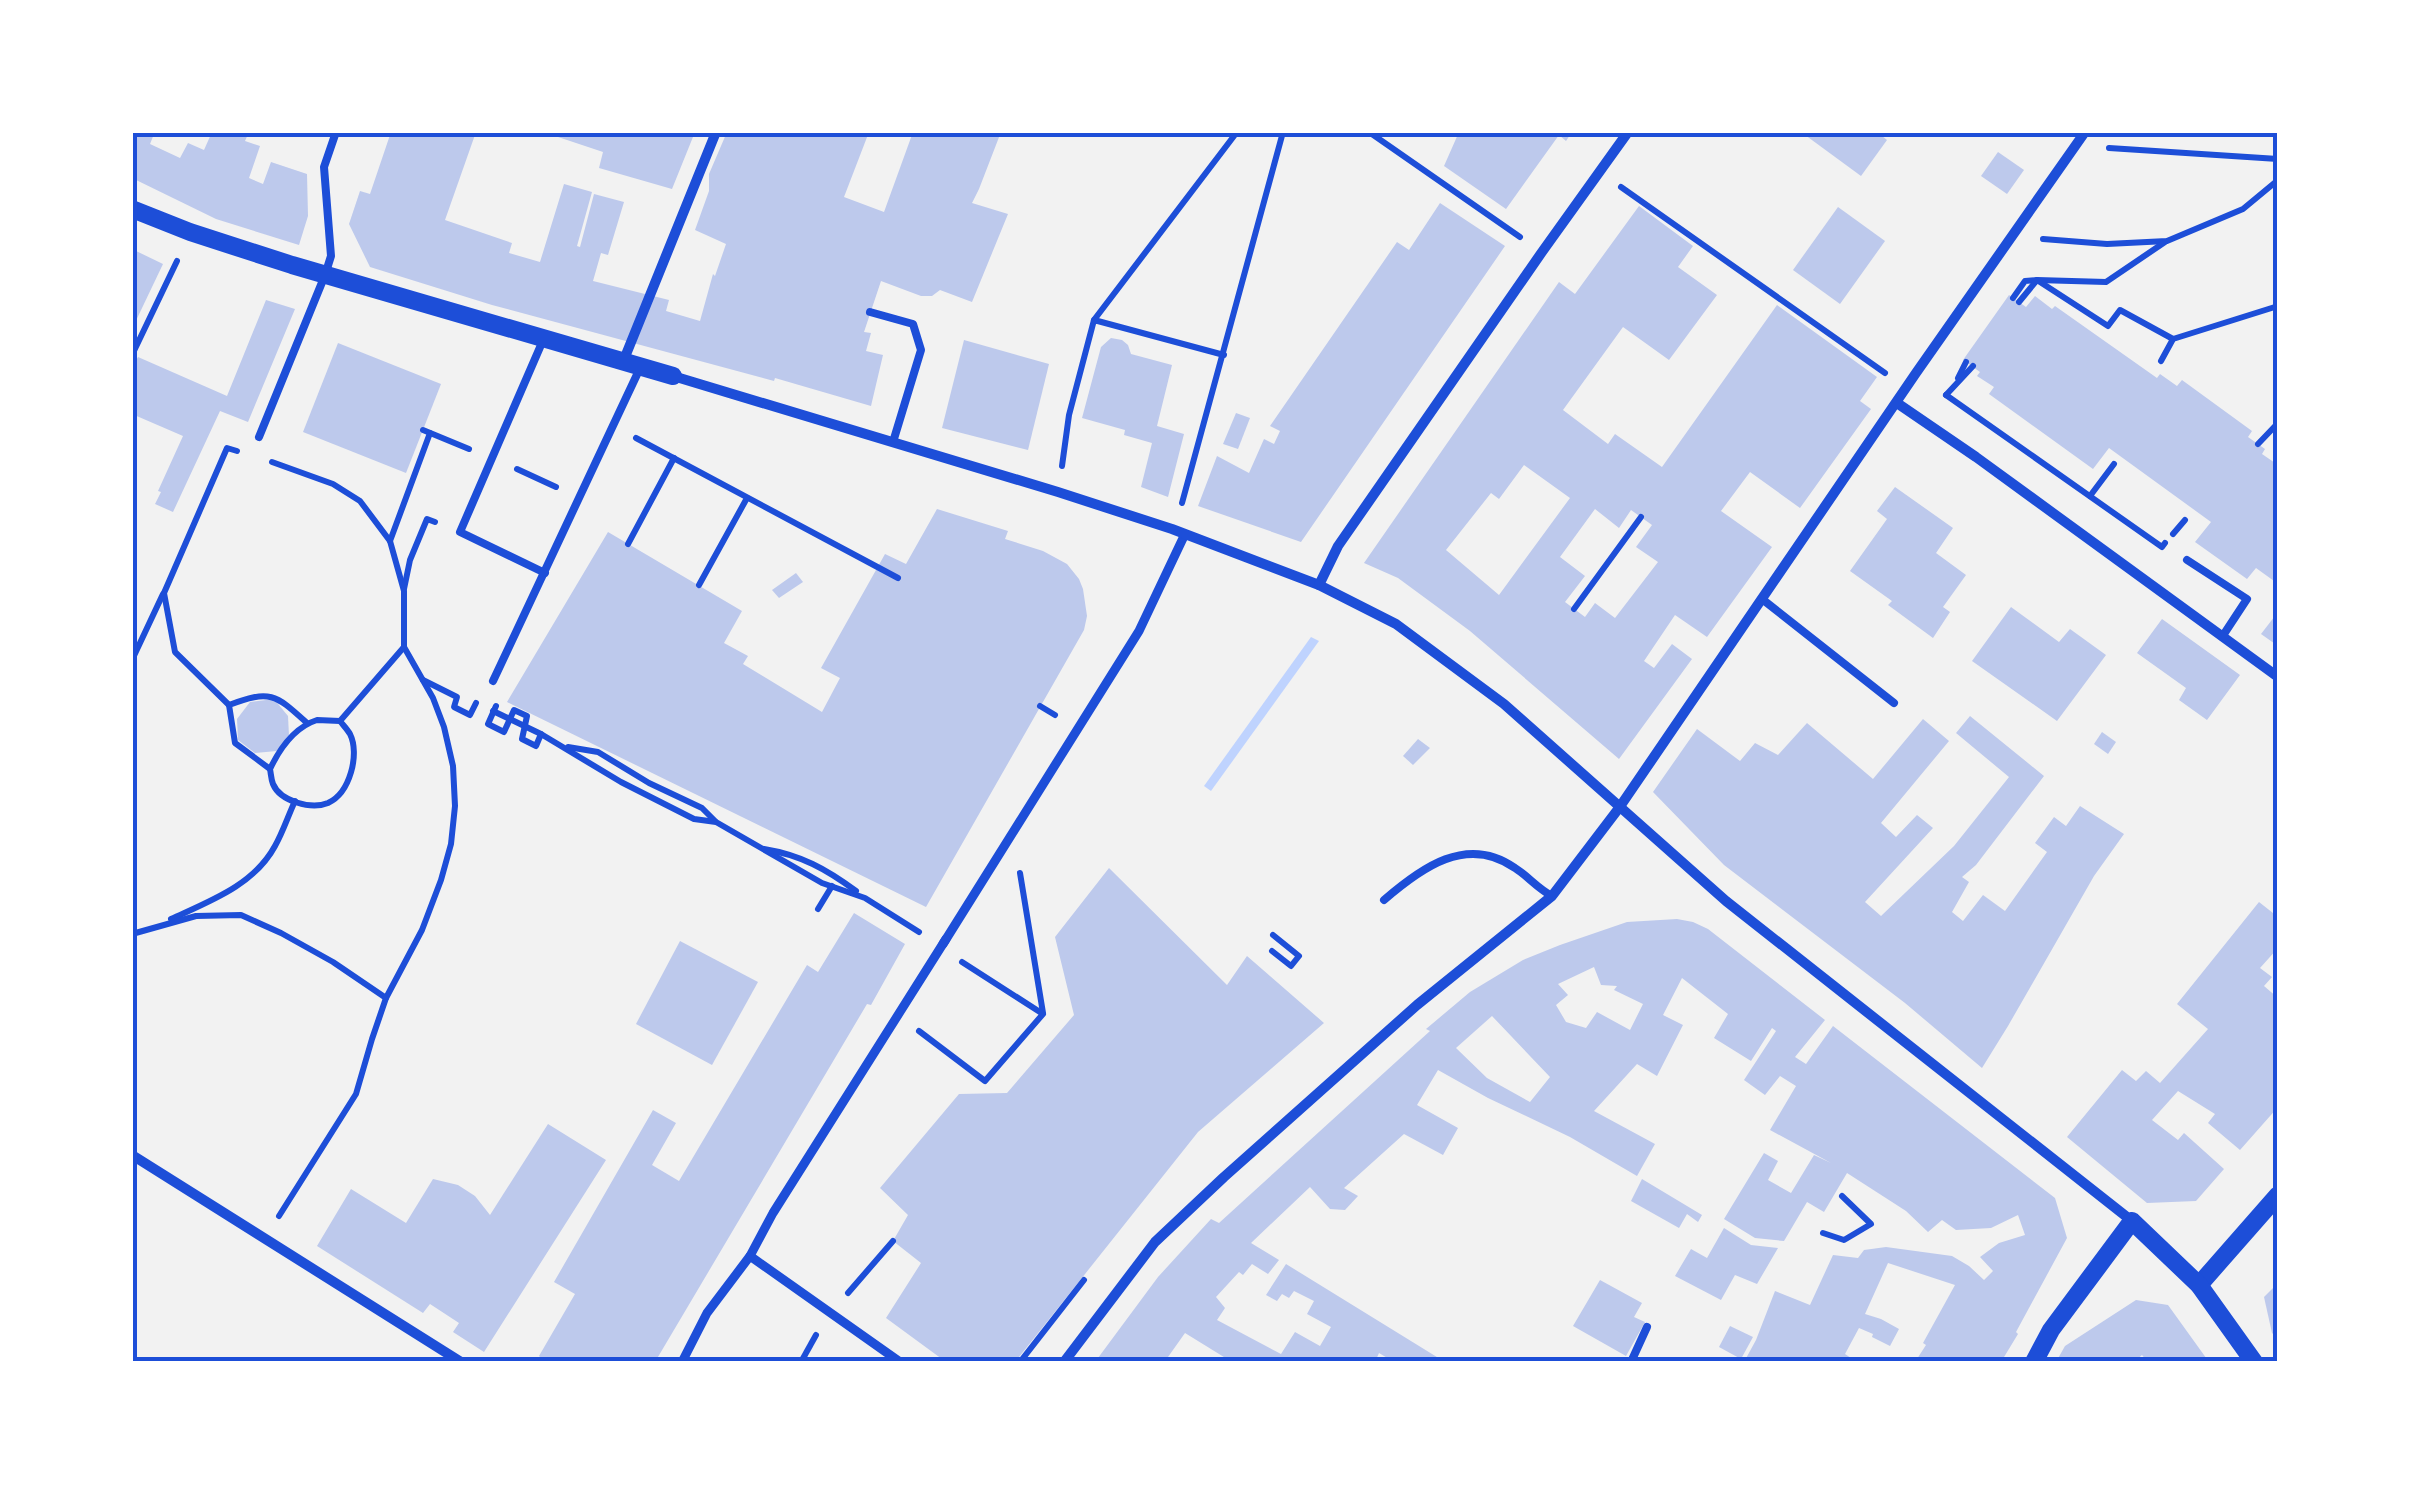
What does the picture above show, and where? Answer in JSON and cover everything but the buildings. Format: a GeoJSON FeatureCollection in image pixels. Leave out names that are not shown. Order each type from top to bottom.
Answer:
{"type":"FeatureCollection","features":[{"type":"Feature","properties":{"kind":"street"},"geometry":{"type":"LineString","coordinates":[[632,364],[716,132]]}},
{"type":"Feature","properties":{"kind":"street"},"geometry":{"type":"LineString","coordinates":[[1318,585],[1338,546],[1628,132]]}},
{"type":"Feature","properties":{"kind":"street"},"geometry":{"type":"LineString","coordinates":[[1064,1362],[1155,1242],[1182,1216],[1417,1005],[1552,896],[1619,808],[2085,132]]}},
{"type":"Feature","properties":{"kind":"street"},"geometry":{"type":"LineString","coordinates":[[132,209],[325,275],[1058,492],[1185,534],[1318,585],[1396,624],[1488,692],[1726,901],[2132,1221],[2199,1284],[2254,1362]]}},
{"type":"Feature","properties":{"kind":"street"},"geometry":{"type":"LineString","coordinates":[[1896,403],[2278,678]]}},
{"type":"Feature","properties":{"kind":"street"},"geometry":{"type":"LineString","coordinates":[[682,1362],[707,1313],[750,1256],[773,1213],[1138,630],[1185,534]]}},
{"type":"Feature","properties":{"kind":"street"},"geometry":{"type":"LineString","coordinates":[[132,1155],[462,1362]]}},
{"type":"Feature","properties":{"kind":"street"},"geometry":{"type":"LineString","coordinates":[[2199,1284],[2278,1195]]}},
{"type":"Feature","properties":{"kind":"street"},"geometry":{"type":"LineString","coordinates":[[2034,1362],[2051,1330],[2132,1221]]}},
{"type":"Feature","properties":{"kind":"street"},"geometry":{"type":"LineString","coordinates":[[750,1256],[900,1362]]}},
{"type":"Feature","properties":{"kind":"lane"},"geometry":{"type":"LineString","coordinates":[[260,437],[330,256],[324,167],[336,132]]}},
{"type":"Feature","properties":{"kind":"lane"},"geometry":{"type":"LineString","coordinates":[[870,312],[913,324],[921,350],[893,442]]}},
{"type":"Feature","properties":{"kind":"lane"},"geometry":{"type":"LineString","coordinates":[[544,338],[460,532],[545,574]]}},
{"type":"Feature","properties":{"kind":"lane"},"geometry":{"type":"LineString","coordinates":[[493,681],[613,426],[632,364]]}},
{"type":"Feature","properties":{"kind":"lane"},"geometry":{"type":"LineString","coordinates":[[2186,560],[2248,599],[2222,637]]}},
{"type":"Feature","properties":{"kind":"lane"},"geometry":{"type":"LineString","coordinates":[[1762,599],[1894,702]]}},
{"type":"Feature","properties":{"kind":"lane"},"geometry":{"type":"LineString","coordinates":[[1384,900],[1417,872],[1461,854],[1488,854],[1515,868],[1552,896]]}},
{"type":"Feature","properties":{"kind":"lane"},"geometry":{"type":"LineString","coordinates":[[1631,1362],[1647,1327]]}},
{"type":"Feature","properties":{"kind":"path"},"geometry":{"type":"LineString","coordinates":[[1058,492],[1068,415],[1094,320],[1237,132]]}},
{"type":"Feature","properties":{"kind":"path"},"geometry":{"type":"LineString","coordinates":[[1172,530],[1284,132]]}},
{"type":"Feature","properties":{"kind":"path"},"geometry":{"type":"LineString","coordinates":[[1368,132],[1542,252]]}},
{"type":"Feature","properties":{"kind":"path"},"geometry":{"type":"LineString","coordinates":[[2076,146],[2278,159]]}},
{"type":"Feature","properties":{"kind":"path"},"geometry":{"type":"LineString","coordinates":[[1600,172],[1906,388]]}},
{"type":"Feature","properties":{"kind":"path"},"geometry":{"type":"LineString","coordinates":[[2016,300],[2037,280],[2106,282],[2167,241],[2243,210],[2278,180]]}},
{"type":"Feature","properties":{"kind":"path"},"geometry":{"type":"LineString","coordinates":[[132,354],[190,232]]}},
{"type":"Feature","properties":{"kind":"path"},"geometry":{"type":"LineString","coordinates":[[2012,236],[2107,244],[2167,241]]}},
{"type":"Feature","properties":{"kind":"path"},"geometry":{"type":"LineString","coordinates":[[2037,280],[2108,326],[2120,310],[2173,339]]}},
{"type":"Feature","properties":{"kind":"path"},"geometry":{"type":"LineString","coordinates":[[2161,361],[2173,339],[2278,306]]}},
{"type":"Feature","properties":{"kind":"path"},"geometry":{"type":"LineString","coordinates":[[1094,320],[1224,355]]}},
{"type":"Feature","properties":{"kind":"path"},"geometry":{"type":"LineString","coordinates":[[1924,421],[1970,364]]}},
{"type":"Feature","properties":{"kind":"path"},"geometry":{"type":"LineString","coordinates":[[1946,395],[2162,547],[2184,520]]}},
{"type":"Feature","properties":{"kind":"path"},"geometry":{"type":"LineString","coordinates":[[2258,444],[2278,423]]}},
{"type":"Feature","properties":{"kind":"path"},"geometry":{"type":"LineString","coordinates":[[613,426],[898,578]]}},
{"type":"Feature","properties":{"kind":"path"},"geometry":{"type":"LineString","coordinates":[[390,540],[430,433]]}},
{"type":"Feature","properties":{"kind":"path"},"geometry":{"type":"LineString","coordinates":[[252,456],[260,437]]}},
{"type":"Feature","properties":{"kind":"path"},"geometry":{"type":"LineString","coordinates":[[132,660],[227,448],[333,484],[360,500],[390,540],[404,591]]}},
{"type":"Feature","properties":{"kind":"path"},"geometry":{"type":"LineString","coordinates":[[628,544],[674,458]]}},
{"type":"Feature","properties":{"kind":"path"},"geometry":{"type":"LineString","coordinates":[[2090,496],[2114,464]]}},
{"type":"Feature","properties":{"kind":"path"},"geometry":{"type":"LineString","coordinates":[[699,586],[748,498]]}},
{"type":"Feature","properties":{"kind":"path"},"geometry":{"type":"LineString","coordinates":[[1574,609],[1641,517]]}},
{"type":"Feature","properties":{"kind":"path"},"geometry":{"type":"LineString","coordinates":[[265,1238],[356,1094],[386,998],[422,930],[451,844],[456,806],[452,766],[444,727],[404,647],[404,591],[410,560],[427,519],[460,532]]}},
{"type":"Feature","properties":{"kind":"path"},"geometry":{"type":"LineString","coordinates":[[164,593],[175,652],[229,704],[235,743],[270,769]]}},
{"type":"Feature","properties":{"kind":"path"},"geometry":{"type":"LineString","coordinates":[[340,721],[404,647]]}},
{"type":"Feature","properties":{"kind":"path"},"geometry":{"type":"LineString","coordinates":[[423,680],[510,720]]}},
{"type":"Feature","properties":{"kind":"path"},"geometry":{"type":"LineString","coordinates":[[457,696],[454,707],[470,715],[481,694]]}},
{"type":"Feature","properties":{"kind":"path"},"geometry":{"type":"LineString","coordinates":[[229,704],[249,697],[272,696],[306,723]]}},
{"type":"Feature","properties":{"kind":"path"},"geometry":{"type":"LineString","coordinates":[[497,702],[488,724],[504,732],[514,710],[527,716],[522,739],[536,746],[542,734]]}},
{"type":"Feature","properties":{"kind":"path"},"geometry":{"type":"LineString","coordinates":[[317,720],[340,721],[351,736],[353,758],[351,773],[338,795],[327,803],[305,805],[286,798],[273,786],[270,769],[294,732],[317,720]]}},
{"type":"Feature","properties":{"kind":"path"},"geometry":{"type":"LineString","coordinates":[[524,726],[620,782],[694,819],[716,822]]}},
{"type":"Feature","properties":{"kind":"path"},"geometry":{"type":"LineString","coordinates":[[562,746],[598,752],[649,783],[702,808],[716,822],[806,874],[865,898]]}},
{"type":"Feature","properties":{"kind":"path"},"geometry":{"type":"LineString","coordinates":[[156,926],[210,902],[253,876],[275,848],[295,801]]}},
{"type":"Feature","properties":{"kind":"path"},"geometry":{"type":"LineString","coordinates":[[898,1015],[985,1081],[1043,1014],[1014,832]]}},
{"type":"Feature","properties":{"kind":"path"},"geometry":{"type":"LineString","coordinates":[[761,848],[790,853],[831,873],[1043,1014]]}},
{"type":"Feature","properties":{"kind":"path"},"geometry":{"type":"LineString","coordinates":[[818,909],[832,886]]}},
{"type":"Feature","properties":{"kind":"path"},"geometry":{"type":"LineString","coordinates":[[132,934],[196,916],[241,915],[333,962],[386,998]]}},
{"type":"Feature","properties":{"kind":"path"},"geometry":{"type":"LineString","coordinates":[[1272,934],[1300,956],[1291,966],[1272,952]]}},
{"type":"Feature","properties":{"kind":"path"},"geometry":{"type":"LineString","coordinates":[[1823,1233],[1844,1240],[1871,1224],[1842,1196]]}},
{"type":"Feature","properties":{"kind":"water"},"geometry":{"type":"Polygon","coordinates":[[[1311,637],[1319,641],[1211,791],[1204,786],[1311,637]]]}}]}
